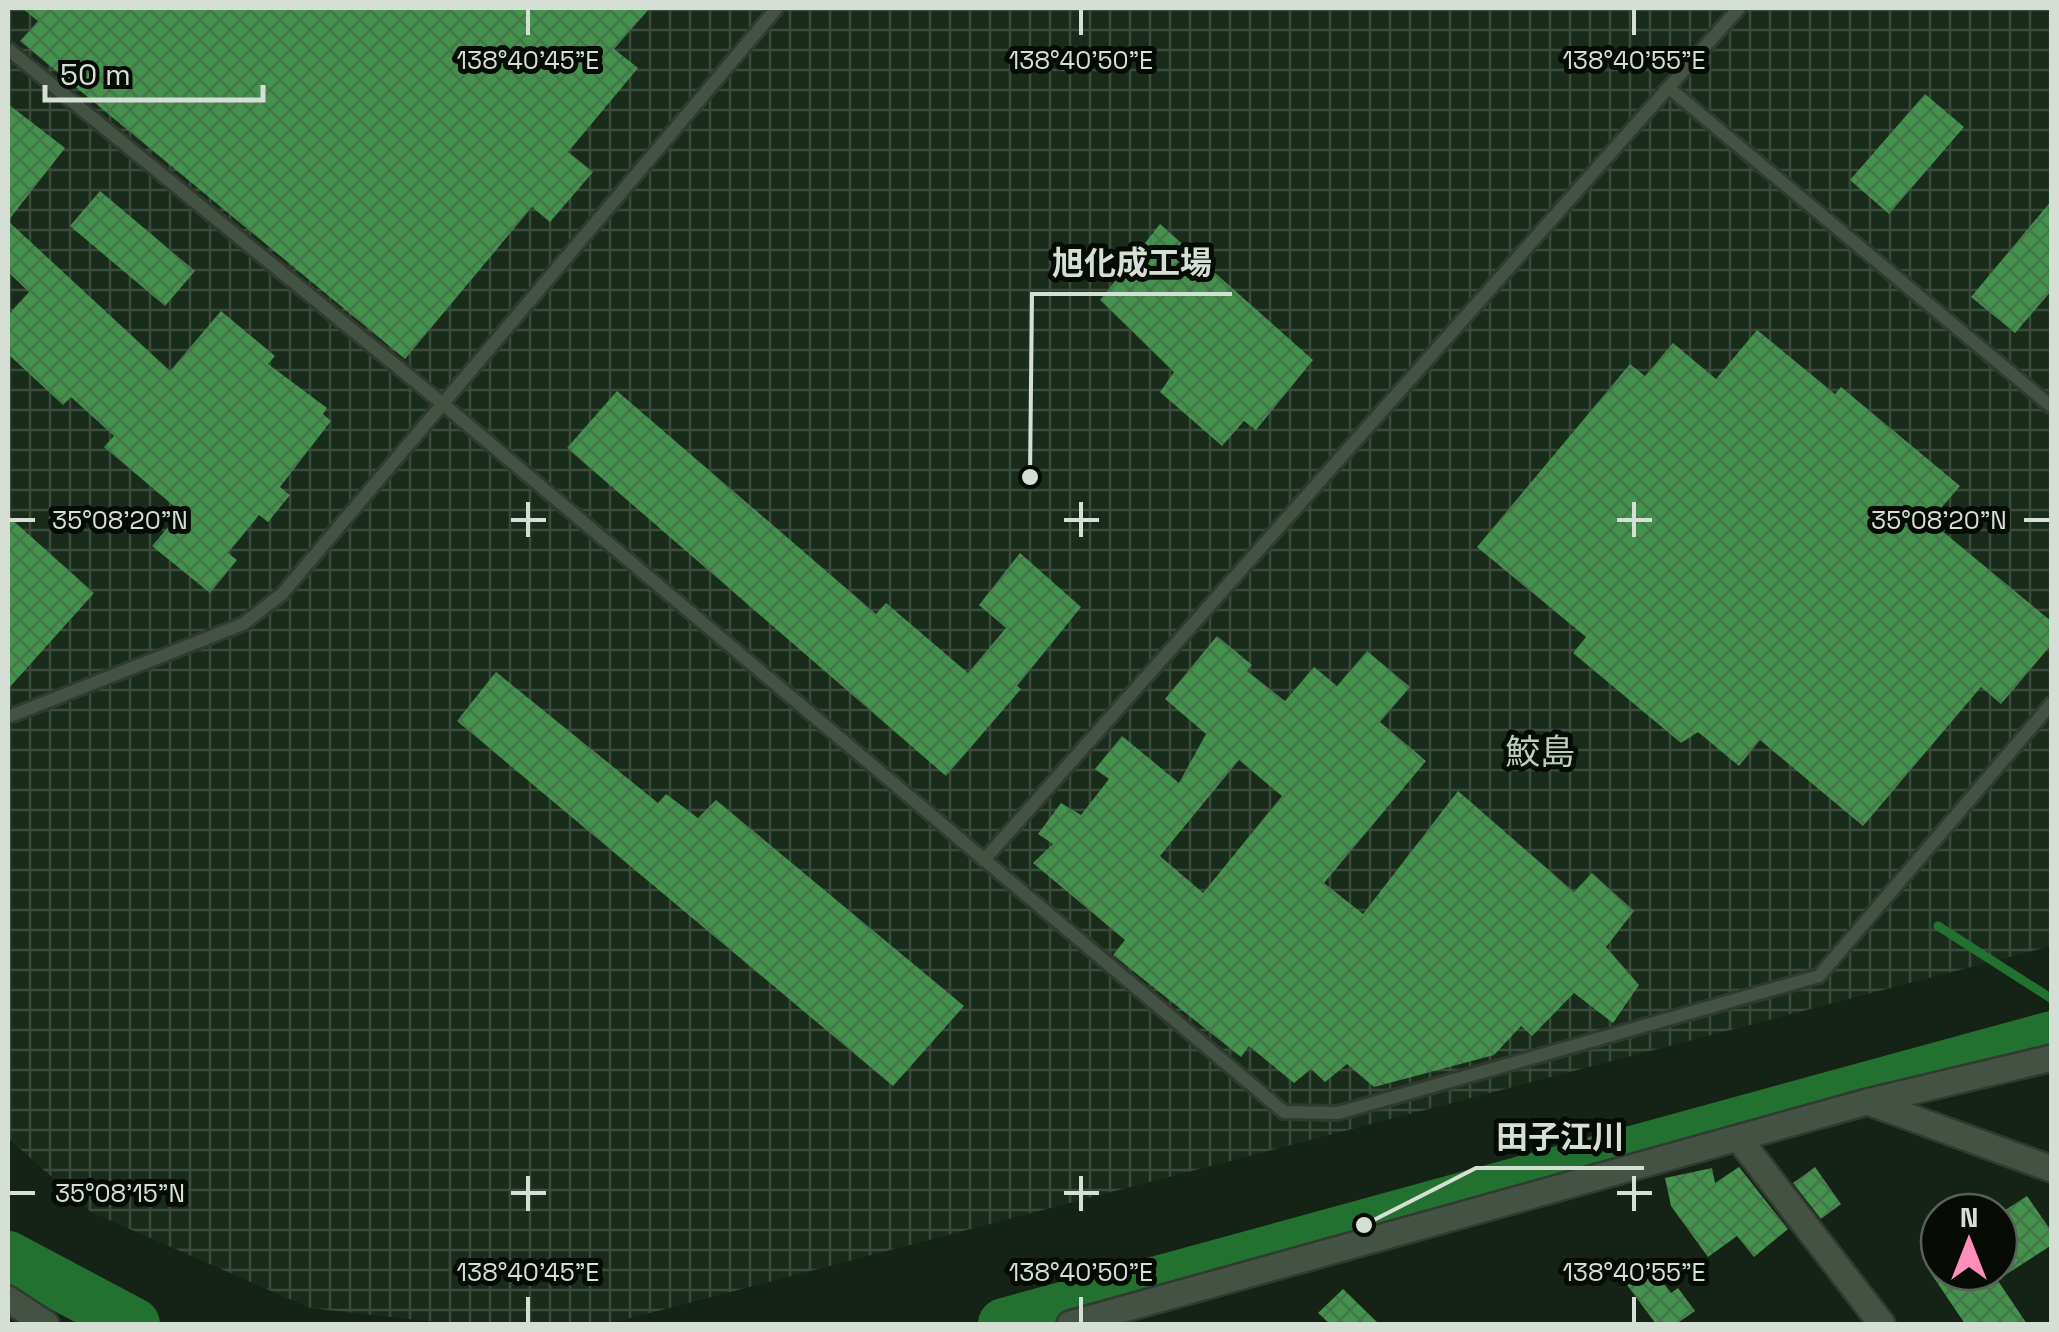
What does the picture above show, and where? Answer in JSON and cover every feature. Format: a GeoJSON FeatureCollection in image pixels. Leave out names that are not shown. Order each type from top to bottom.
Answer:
{"type":"FeatureCollection","features":[{"type":"Feature","properties":{"kind":"street"},"geometry":{"type":"LineString","coordinates":[[1070,1324],[1867,1102],[2052,1058]]}},
{"type":"Feature","properties":{"kind":"street"},"geometry":{"type":"LineString","coordinates":[[1867,1102],[2052,1169]]}},
{"type":"Feature","properties":{"kind":"street"},"geometry":{"type":"LineString","coordinates":[[1739,1139],[1882,1324]]}},
{"type":"Feature","properties":{"kind":"street"},"geometry":{"type":"LineString","coordinates":[[8,1300],[46,1324]]}},
{"type":"Feature","properties":{"kind":"lane"},"geometry":{"type":"LineString","coordinates":[[8,717],[244,624],[282,594],[777,8]]}},
{"type":"Feature","properties":{"kind":"lane"},"geometry":{"type":"LineString","coordinates":[[984,860],[1739,8]]}},
{"type":"Feature","properties":{"kind":"lane"},"geometry":{"type":"LineString","coordinates":[[8,49],[443,404],[1284,1112],[1338,1113],[1819,976],[2052,702]]}},
{"type":"Feature","properties":{"kind":"lane"},"geometry":{"type":"LineString","coordinates":[[1669,88],[2052,407]]}},
{"type":"Feature","properties":{"kind":"shaded area"},"geometry":{"type":"Polygon","coordinates":[[[8,8],[2051,8],[2051,946],[608,1324],[454,1324],[310,1308],[91,1212],[8,1138],[8,8]]]}},
{"type":"Feature","properties":{"kind":"building"},"geometry":{"type":"Polygon","coordinates":[[[22,8],[650,8],[614,49],[638,68],[568,152],[593,172],[550,222],[532,207],[405,359],[20,41],[38,21],[22,8]]]}},
{"type":"Feature","properties":{"kind":"building"},"geometry":{"type":"Polygon","coordinates":[[[1925,94],[1964,127],[1889,214],[1850,180],[1925,94]]]}},
{"type":"Feature","properties":{"kind":"building"},"geometry":{"type":"Polygon","coordinates":[[[8,104],[65,148],[8,221],[8,104]]]}},
{"type":"Feature","properties":{"kind":"building"},"geometry":{"type":"Polygon","coordinates":[[[100,191],[195,271],[165,306],[70,226],[100,191]]]}},
{"type":"Feature","properties":{"kind":"building"},"geometry":{"type":"Polygon","coordinates":[[[2052,200],[2052,290],[2015,333],[1971,297],[2052,200]]]}},
{"type":"Feature","properties":{"kind":"building"},"geometry":{"type":"Polygon","coordinates":[[[8,221],[170,371],[221,311],[275,356],[268,364],[327,408],[323,414],[331,421],[280,487],[290,495],[268,522],[259,515],[228,553],[237,560],[210,593],[152,546],[181,512],[104,447],[114,436],[71,397],[63,405],[8,354],[8,315],[29,292],[8,272],[8,221]]]}},
{"type":"Feature","properties":{"kind":"building"},"geometry":{"type":"Polygon","coordinates":[[[1160,224],[1313,360],[1256,430],[1244,421],[1222,446],[1160,392],[1174,372],[1100,300],[1160,224]]]}},
{"type":"Feature","properties":{"kind":"building"},"geometry":{"type":"Polygon","coordinates":[[[1757,330],[1835,394],[1841,387],[1960,486],[1930,521],[2052,622],[2052,644],[2001,704],[1981,687],[1863,826],[1760,740],[1739,766],[1698,732],[1681,743],[1573,653],[1586,637],[1477,547],[1630,364],[1645,376],[1673,343],[1716,379],[1757,330]]]}},
{"type":"Feature","properties":{"kind":"building"},"geometry":{"type":"Polygon","coordinates":[[[617,391],[876,614],[886,603],[968,673],[1006,628],[979,605],[1020,553],[1081,607],[1017,686],[1021,689],[946,776],[567,448],[617,391]]]}},
{"type":"Feature","properties":{"kind":"building"},"geometry":{"type":"Polygon","coordinates":[[[8,516],[94,593],[8,689],[8,516]]]}},
{"type":"Feature","properties":{"kind":"building"},"geometry":{"type":"Polygon","coordinates":[[[1217,636],[1252,665],[1247,671],[1285,701],[1314,667],[1337,686],[1367,651],[1410,687],[1380,722],[1426,761],[1324,883],[1363,914],[1458,791],[1574,892],[1592,873],[1634,911],[1606,947],[1639,985],[1613,1023],[1574,993],[1532,1036],[1521,1026],[1494,1055],[1374,1087],[1347,1064],[1325,1082],[1311,1069],[1294,1083],[1249,1046],[1241,1057],[1113,955],[1125,940],[1033,863],[1053,844],[1038,834],[1061,803],[1081,815],[1109,779],[1095,769],[1122,736],[1179,783],[1206,734],[1165,699],[1217,636]],[[1239,760],[1160,856],[1203,893],[1282,796],[1239,760]]]}},
{"type":"Feature","properties":{"kind":"building"},"geometry":{"type":"Polygon","coordinates":[[[496,672],[658,803],[666,794],[698,818],[716,800],[964,1006],[893,1086],[457,721],[496,672]]]}},
{"type":"Feature","properties":{"kind":"building"},"geometry":{"type":"Polygon","coordinates":[[[1739,1167],[1788,1229],[1754,1257],[1737,1236],[1708,1257],[1671,1206],[1665,1178],[1712,1168],[1715,1183],[1739,1167]]]}},
{"type":"Feature","properties":{"kind":"building"},"geometry":{"type":"Polygon","coordinates":[[[1815,1167],[1841,1204],[1821,1219],[1793,1183],[1815,1167]]]}},
{"type":"Feature","properties":{"kind":"building"},"geometry":{"type":"Polygon","coordinates":[[[2027,1196],[2052,1232],[2052,1245],[2019,1266],[2019,1201],[2027,1196]]]}},
{"type":"Feature","properties":{"kind":"building"},"geometry":{"type":"Polygon","coordinates":[[[1649,1263],[1671,1293],[1678,1288],[1695,1311],[1676,1324],[1656,1324],[1624,1281],[1649,1263]]]}},
{"type":"Feature","properties":{"kind":"building"},"geometry":{"type":"Polygon","coordinates":[[[1343,1289],[1379,1324],[1330,1324],[1318,1313],[1343,1289]]]}},
{"type":"Feature","properties":{"kind":"building"},"geometry":{"type":"Polygon","coordinates":[[[1943,1292],[2005,1292],[2027,1324],[1965,1324],[1943,1292]]]}},
{"type":"Feature","properties":{"kind":"waterway"},"geometry":{"type":"LineString","coordinates":[[1938,926],[2052,999]]}},
{"type":"Feature","properties":{"kind":"waterway"},"geometry":{"type":"LineString","coordinates":[[1004,1324],[2052,1037]]}},
{"type":"Feature","properties":{"kind":"waterway"},"geometry":{"type":"LineString","coordinates":[[8,1257],[134,1324]]}},
{"type":"Feature","properties":{"kind":"place","name":"旭化成工場"},"geometry":{"type":"Point","coordinates":[1030,477]}},
{"type":"Feature","properties":{"kind":"place","name":"田子江川"},"geometry":{"type":"Point","coordinates":[1364,1225]}},
{"type":"Feature","properties":{"kind":"district","name":"鮫島"},"geometry":{"type":"Point","coordinates":[1540,752]}}]}
